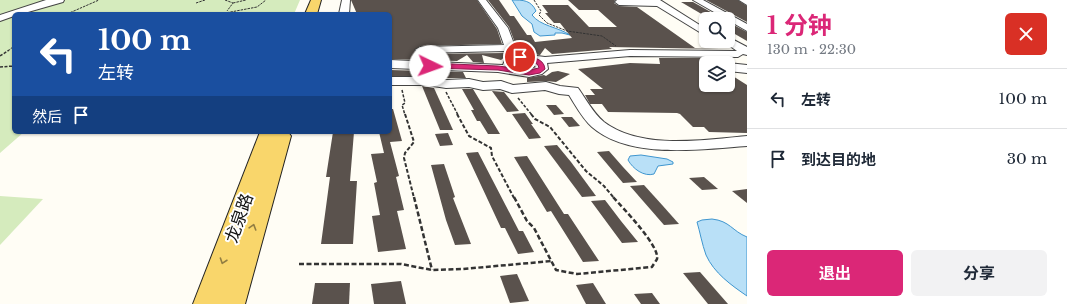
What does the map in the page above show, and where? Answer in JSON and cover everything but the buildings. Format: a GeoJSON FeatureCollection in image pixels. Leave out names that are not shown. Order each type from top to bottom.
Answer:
{"type":"FeatureCollection","features":[{"type":"Feature","properties":{"kind":"main road"},"geometry":{"type":"LineString","coordinates":[[312,12],[316,0]]}},
{"type":"Feature","properties":{"kind":"main road"},"geometry":{"type":"LineString","coordinates":[[320,12],[323,0]]}},
{"type":"Feature","properties":{"kind":"main road","name":"龙泉路"},"geometry":{"type":"LineString","coordinates":[[208,304],[268,134]]}},
{"type":"Feature","properties":{"kind":"main road","name":"龙泉路"},"geometry":{"type":"LineString","coordinates":[[230,304],[282,134]]}},
{"type":"Feature","properties":{"kind":"street"},"geometry":{"type":"LineString","coordinates":[[18,12],[48,2],[60,0]]}},
{"type":"Feature","properties":{"kind":"street"},"geometry":{"type":"LineString","coordinates":[[344,12],[346,0]]}},
{"type":"Feature","properties":{"kind":"street"},"geometry":{"type":"LineString","coordinates":[[482,0],[503,28],[513,59],[534,72],[551,64],[624,58],[745,58]]}},
{"type":"Feature","properties":{"kind":"street"},"geometry":{"type":"LineString","coordinates":[[697,0],[747,28]]}},
{"type":"Feature","properties":{"kind":"street"},"geometry":{"type":"LineString","coordinates":[[743,0],[747,2]]}},
{"type":"Feature","properties":{"kind":"street"},"geometry":{"type":"LineString","coordinates":[[619,2],[653,1],[699,24]]}},
{"type":"Feature","properties":{"kind":"street"},"geometry":{"type":"LineString","coordinates":[[653,1],[699,29]]}},
{"type":"Feature","properties":{"kind":"street"},"geometry":{"type":"LineString","coordinates":[[0,18],[12,14]]}},
{"type":"Feature","properties":{"kind":"street"},"geometry":{"type":"LineString","coordinates":[[735,47],[745,58]]}},
{"type":"Feature","properties":{"kind":"street"},"geometry":{"type":"LineString","coordinates":[[729,48],[745,58]]}},
{"type":"Feature","properties":{"kind":"street"},"geometry":{"type":"LineString","coordinates":[[420,50],[513,59],[546,60],[625,53],[745,58]]}},
{"type":"Feature","properties":{"kind":"street"},"geometry":{"type":"LineString","coordinates":[[735,63],[745,58]]}},
{"type":"Feature","properties":{"kind":"street"},"geometry":{"type":"LineString","coordinates":[[392,60],[482,64],[500,63],[513,59]]}},
{"type":"Feature","properties":{"kind":"street"},"geometry":{"type":"LineString","coordinates":[[392,64],[498,68],[513,59]]}},
{"type":"Feature","properties":{"kind":"street"},"geometry":{"type":"LineString","coordinates":[[533,59],[540,63],[542,67]]}},
{"type":"Feature","properties":{"kind":"street"},"geometry":{"type":"LineString","coordinates":[[395,82],[427,81],[442,83],[469,83],[483,86],[502,85],[512,88],[546,86],[559,90],[573,91],[590,117],[600,126],[613,134],[639,142],[693,145],[747,141]]}},
{"type":"Feature","properties":{"kind":"path"},"geometry":{"type":"LineString","coordinates":[[72,12],[99,0]]}},
{"type":"Feature","properties":{"kind":"path"},"geometry":{"type":"LineString","coordinates":[[196,3],[205,0]]}},
{"type":"Feature","properties":{"kind":"path"},"geometry":{"type":"LineString","coordinates":[[225,0],[234,3]]}},
{"type":"Feature","properties":{"kind":"path"},"geometry":{"type":"LineString","coordinates":[[227,11],[234,3],[246,0]]}},
{"type":"Feature","properties":{"kind":"path"},"geometry":{"type":"LineString","coordinates":[[227,11],[255,8],[262,5],[266,0]]}},
{"type":"Feature","properties":{"kind":"path"},"geometry":{"type":"LineString","coordinates":[[534,0],[541,11],[539,15],[544,22],[567,31],[602,36],[625,53]]}},
{"type":"Feature","properties":{"kind":"path"},"geometry":{"type":"LineString","coordinates":[[0,56],[12,47]]}},
{"type":"Feature","properties":{"kind":"path"},"geometry":{"type":"LineString","coordinates":[[0,67],[12,66]]}},
{"type":"Feature","properties":{"kind":"path"},"geometry":{"type":"LineString","coordinates":[[395,82],[405,103],[402,105],[414,142],[413,146],[405,152],[404,158],[432,270]]}},
{"type":"Feature","properties":{"kind":"path"},"geometry":{"type":"LineString","coordinates":[[442,83],[469,136],[490,148],[492,156],[527,221],[534,228],[556,270],[577,274],[652,267],[655,263],[657,254],[651,241],[604,186],[586,171],[550,127],[535,119],[517,97]]}},
{"type":"Feature","properties":{"kind":"path"},"geometry":{"type":"LineString","coordinates":[[299,264],[401,264],[432,270],[463,269],[552,261]]}},
{"type":"Feature","properties":{"kind":"green space"},"geometry":{"type":"Polygon","coordinates":[[[0,0],[300,0],[295,12],[12,12],[12,134],[22,134],[0,153],[0,0]]]}},
{"type":"Feature","properties":{"kind":"green space"},"geometry":{"type":"Polygon","coordinates":[[[0,196],[43,199],[0,245],[0,196]]]}},
{"type":"Feature","properties":{"kind":"water"},"geometry":{"type":"Polygon","coordinates":[[[512,0],[529,3],[536,11],[532,15],[535,19],[570,35],[555,33],[555,35],[540,36],[534,32],[532,24],[522,16],[512,0]]]}},
{"type":"Feature","properties":{"kind":"water"},"geometry":{"type":"Polygon","coordinates":[[[641,155],[667,159],[673,162],[673,164],[658,166],[654,174],[646,174],[639,172],[628,160],[630,156],[641,155]]]}},
{"type":"Feature","properties":{"kind":"water"},"geometry":{"type":"Polygon","coordinates":[[[712,219],[727,224],[747,237],[747,296],[718,273],[706,255],[697,222],[712,219]]]}},
{"type":"Feature","properties":{"kind":"route"},"geometry":{"type":"LineString","coordinates":[[430,66],[498,68],[524,72],[537,72],[542,69],[542,65],[537,61],[520,57]]}}]}
